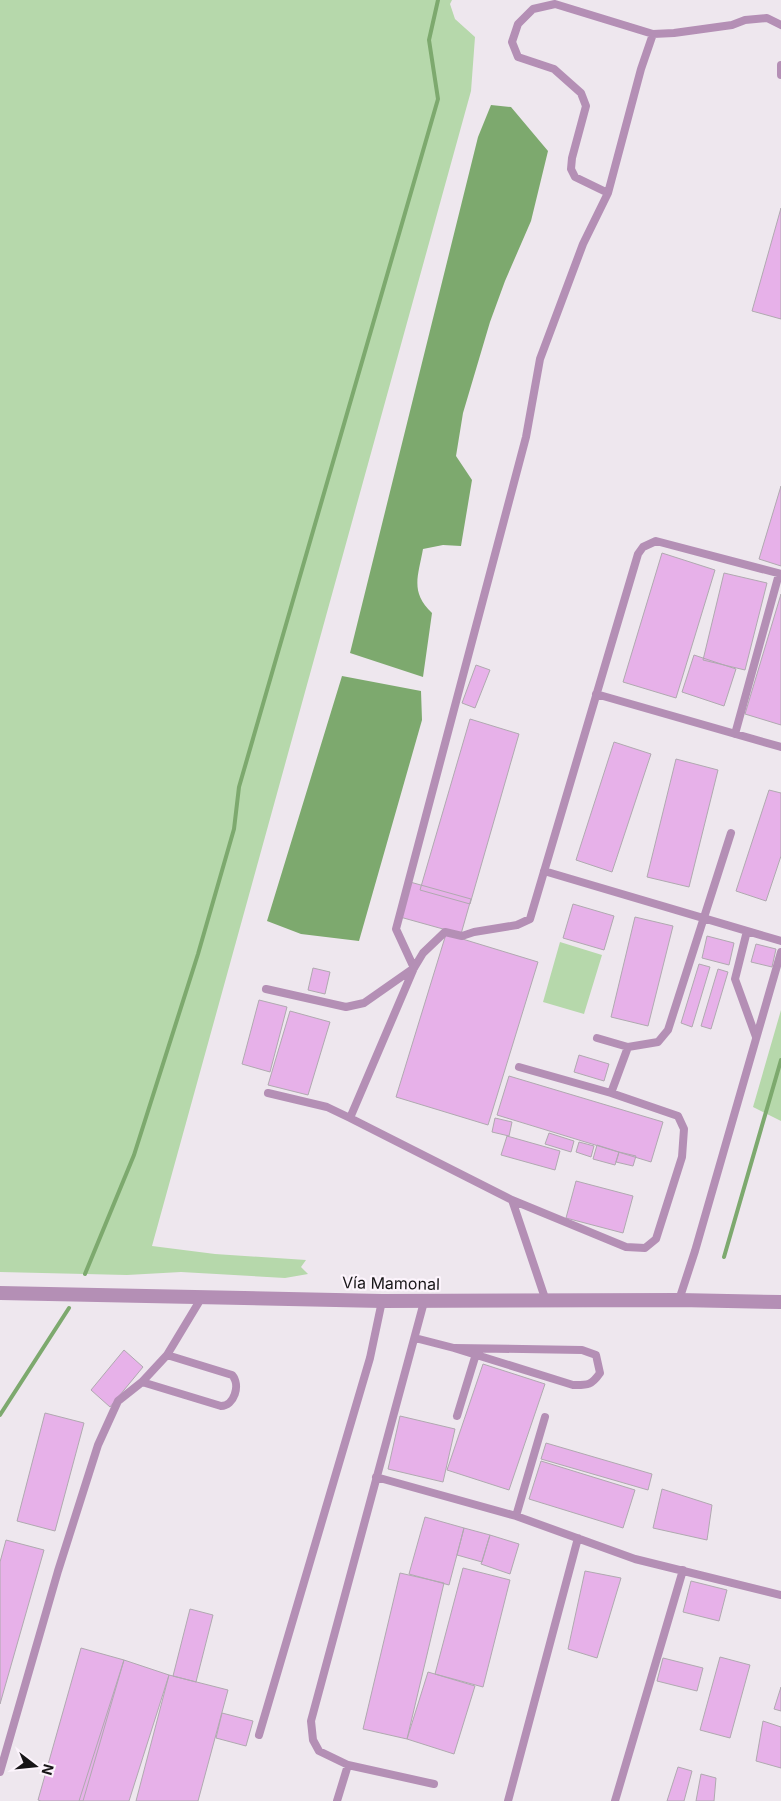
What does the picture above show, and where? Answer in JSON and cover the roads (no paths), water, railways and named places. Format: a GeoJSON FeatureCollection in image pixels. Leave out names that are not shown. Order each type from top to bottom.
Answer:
{"type":"FeatureCollection","features":[{"type":"Feature","properties":{"kind":"street","name":"Vía Mamonal"},"geometry":{"type":"LineString","coordinates":[[0,1293],[382,1302],[679,1300],[781,1302]]}},
{"type":"Feature","properties":{"kind":"lane"},"geometry":{"type":"LineString","coordinates":[[608,193],[575,176],[571,169],[572,158],[586,106],[581,93],[554,69],[518,57],[512,42],[518,24],[533,9],[555,4],[653,34],[732,25],[745,20],[767,18],[781,25]]}},
{"type":"Feature","properties":{"kind":"lane"},"geometry":{"type":"LineString","coordinates":[[414,968],[396,928],[526,437],[540,359],[583,244],[608,193],[641,69],[653,34]]}},
{"type":"Feature","properties":{"kind":"lane"},"geometry":{"type":"LineString","coordinates":[[781,65],[781,75]]}},
{"type":"Feature","properties":{"kind":"lane"},"geometry":{"type":"LineString","coordinates":[[350,1118],[414,968],[423,953],[445,932],[462,936],[529,921],[638,554],[643,547],[656,541],[780,574],[735,734]]}},
{"type":"Feature","properties":{"kind":"lane"},"geometry":{"type":"LineString","coordinates":[[596,694],[781,747]]}},
{"type":"Feature","properties":{"kind":"lane"},"geometry":{"type":"LineString","coordinates":[[598,1038],[628,1047],[658,1042],[668,1030],[731,833]]}},
{"type":"Feature","properties":{"kind":"lane"},"geometry":{"type":"LineString","coordinates":[[544,871],[781,941]]}},
{"type":"Feature","properties":{"kind":"lane"},"geometry":{"type":"LineString","coordinates":[[747,931],[735,979],[756,1038]]}},
{"type":"Feature","properties":{"kind":"lane"},"geometry":{"type":"LineString","coordinates":[[679,1300],[698,1242],[781,952]]}},
{"type":"Feature","properties":{"kind":"lane"},"geometry":{"type":"LineString","coordinates":[[266,989],[346,1007],[364,1002],[414,968]]}},
{"type":"Feature","properties":{"kind":"lane"},"geometry":{"type":"LineString","coordinates":[[611,1093],[628,1047]]}},
{"type":"Feature","properties":{"kind":"lane"},"geometry":{"type":"LineString","coordinates":[[268,1093],[327,1107],[512,1200],[626,1247],[645,1248],[656,1239],[682,1158],[684,1128],[678,1116],[611,1093],[519,1066]]}},
{"type":"Feature","properties":{"kind":"lane"},"geometry":{"type":"LineString","coordinates":[[512,1200],[546,1301]]}},
{"type":"Feature","properties":{"kind":"lane"},"geometry":{"type":"LineString","coordinates":[[0,1772],[58,1571],[98,1445],[118,1401],[142,1382],[167,1355],[202,1297]]}},
{"type":"Feature","properties":{"kind":"lane"},"geometry":{"type":"LineString","coordinates":[[259,1735],[370,1358],[382,1302]]}},
{"type":"Feature","properties":{"kind":"lane"},"geometry":{"type":"LineString","coordinates":[[424,1302],[311,1721],[313,1740],[319,1750],[348,1765],[434,1784]]}},
{"type":"Feature","properties":{"kind":"lane"},"geometry":{"type":"LineString","coordinates":[[415,1338],[476,1354],[573,1385],[587,1385],[594,1382],[600,1373],[596,1355],[582,1350],[454,1348]]}},
{"type":"Feature","properties":{"kind":"lane"},"geometry":{"type":"LineString","coordinates":[[457,1416],[476,1354]]}},
{"type":"Feature","properties":{"kind":"lane"},"geometry":{"type":"LineString","coordinates":[[142,1382],[221,1406],[226,1406],[230,1403],[237,1385],[232,1375],[167,1355]]}},
{"type":"Feature","properties":{"kind":"lane"},"geometry":{"type":"LineString","coordinates":[[516,1516],[545,1417]]}},
{"type":"Feature","properties":{"kind":"lane"},"geometry":{"type":"LineString","coordinates":[[376,1477],[516,1516],[635,1559],[781,1595]]}},
{"type":"Feature","properties":{"kind":"lane"},"geometry":{"type":"LineString","coordinates":[[508,1801],[578,1538]]}},
{"type":"Feature","properties":{"kind":"lane"},"geometry":{"type":"LineString","coordinates":[[615,1801],[683,1570]]}},
{"type":"Feature","properties":{"kind":"lane"},"geometry":{"type":"LineString","coordinates":[[337,1801],[348,1765]]}},
{"type":"Feature","properties":{"kind":"waterway"},"geometry":{"type":"LineString","coordinates":[[85,1274],[134,1155],[198,954],[234,829],[239,787],[438,99],[429,40],[438,0]]}},
{"type":"Feature","properties":{"kind":"waterway"},"geometry":{"type":"LineString","coordinates":[[724,1257],[781,1060]]}},
{"type":"Feature","properties":{"kind":"waterway"},"geometry":{"type":"LineString","coordinates":[[0,1415],[69,1308]]}}]}
